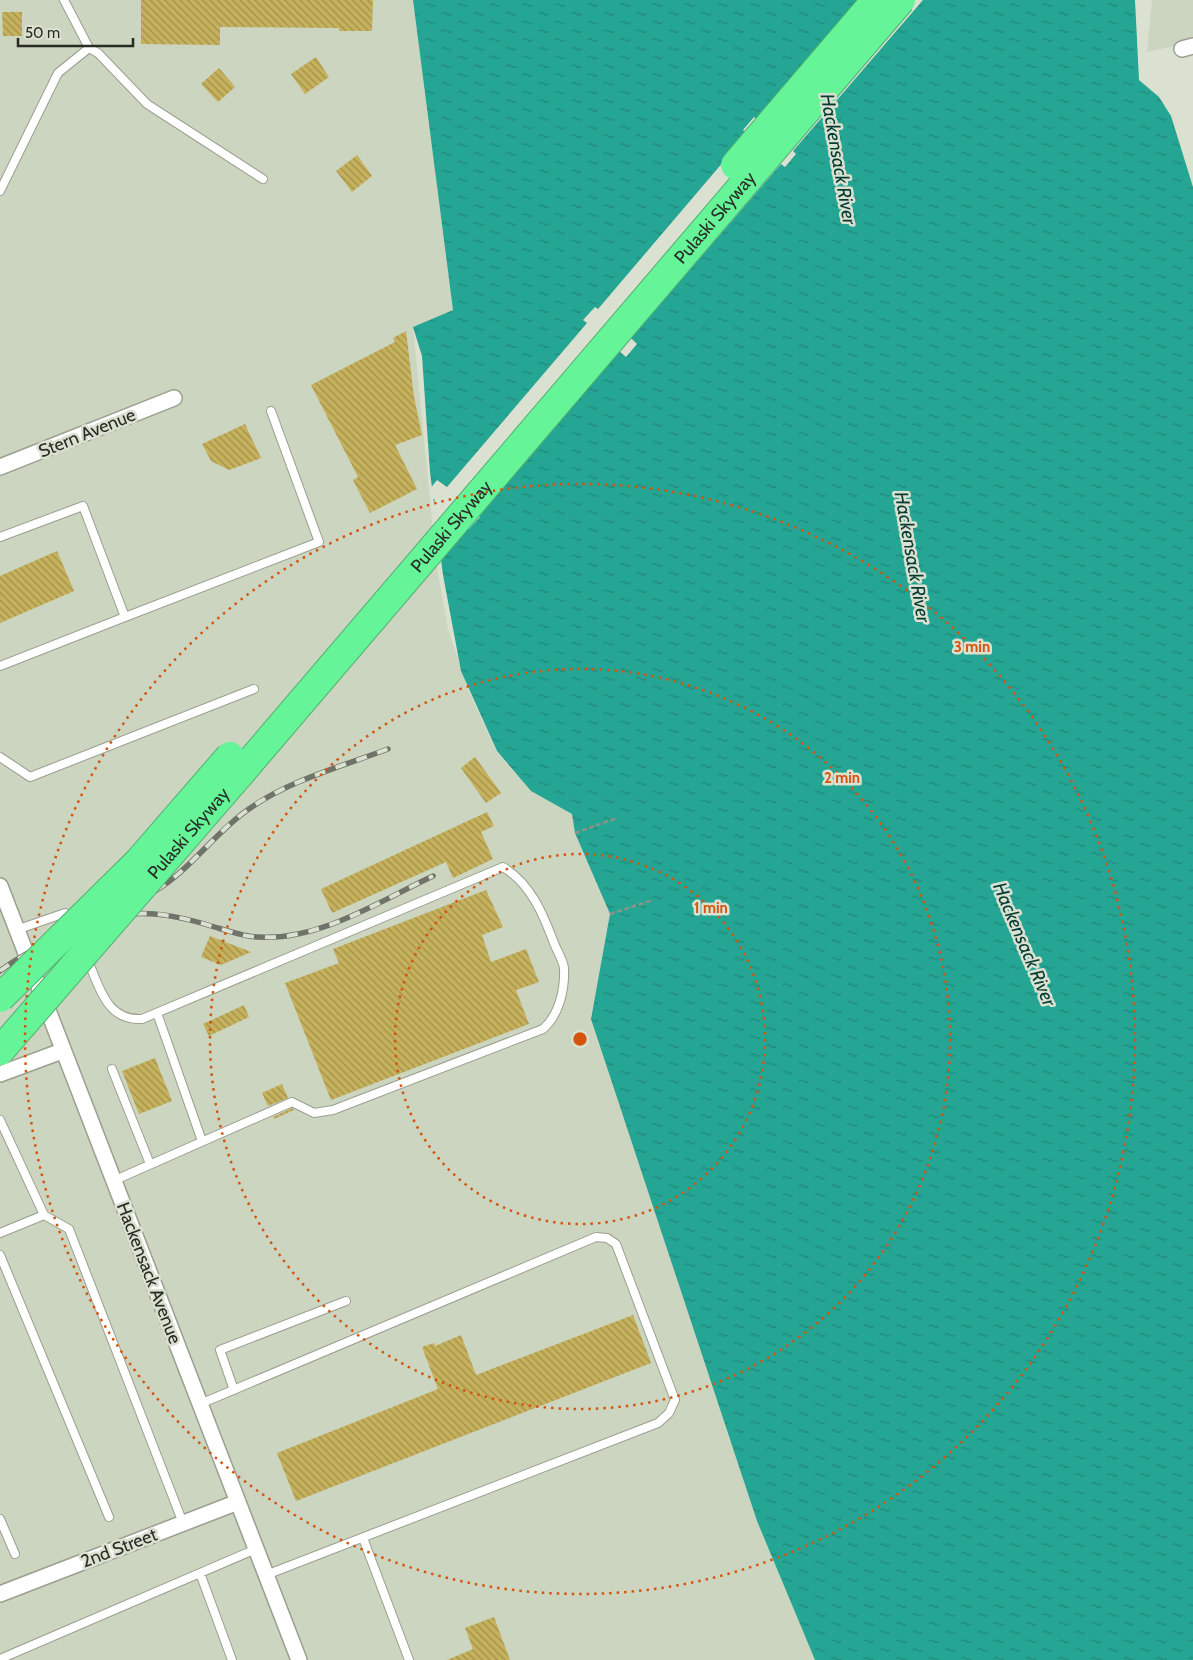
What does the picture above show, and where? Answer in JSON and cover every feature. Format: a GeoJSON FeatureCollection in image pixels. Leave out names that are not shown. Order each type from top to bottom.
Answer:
{"type":"FeatureCollection","features":[{"type":"Feature","properties":{"kind":"highway","name":"Pulaski Skyway"},"geometry":{"type":"LineString","coordinates":[[0,998],[138,862],[200,792],[876,0]]}},
{"type":"Feature","properties":{"kind":"highway","name":"Pulaski Skyway"},"geometry":{"type":"LineString","coordinates":[[0,1051],[84,945],[901,0]]}},
{"type":"Feature","properties":{"kind":"highway"},"geometry":{"type":"LineString","coordinates":[[0,1039],[84,945]]}},
{"type":"Feature","properties":{"kind":"highway"},"geometry":{"type":"LineString","coordinates":[[0,1016],[51,948]]}},
{"type":"Feature","properties":{"kind":"street","name":"Stern Avenue"},"geometry":{"type":"LineString","coordinates":[[0,467],[174,398]]}},
{"type":"Feature","properties":{"kind":"street","name":"Hackensack Avenue"},"geometry":{"type":"LineString","coordinates":[[0,886],[62,1051],[299,1660]]}},
{"type":"Feature","properties":{"kind":"street"},"geometry":{"type":"LineString","coordinates":[[0,1074],[62,1051]]}},
{"type":"Feature","properties":{"kind":"street","name":"2nd Street"},"geometry":{"type":"LineString","coordinates":[[0,1594],[238,1502]]}},
{"type":"Feature","properties":{"kind":"lane"},"geometry":{"type":"LineString","coordinates":[[64,0],[89,48],[98,53],[147,104],[263,179]]}},
{"type":"Feature","properties":{"kind":"lane"},"geometry":{"type":"LineString","coordinates":[[0,191],[58,73],[89,48]]}},
{"type":"Feature","properties":{"kind":"lane"},"geometry":{"type":"LineString","coordinates":[[0,666],[320,542],[271,411]]}},
{"type":"Feature","properties":{"kind":"lane"},"geometry":{"type":"LineString","coordinates":[[0,537],[83,506],[125,617]]}},
{"type":"Feature","properties":{"kind":"lane"},"geometry":{"type":"LineString","coordinates":[[0,757],[30,778],[254,688]]}},
{"type":"Feature","properties":{"kind":"lane"},"geometry":{"type":"LineString","coordinates":[[16,930],[65,913],[84,945],[109,1007],[128,1020],[142,1019],[503,867],[516,875],[540,909],[564,967],[559,1006],[552,1021],[543,1029],[333,1110],[314,1114],[292,1102],[113,1180]]}},
{"type":"Feature","properties":{"kind":"lane"},"geometry":{"type":"LineString","coordinates":[[157,1013],[202,1141]]}},
{"type":"Feature","properties":{"kind":"lane"},"geometry":{"type":"LineString","coordinates":[[112,1069],[150,1164]]}},
{"type":"Feature","properties":{"kind":"lane"},"geometry":{"type":"LineString","coordinates":[[0,1120],[44,1215],[69,1229],[183,1523]]}},
{"type":"Feature","properties":{"kind":"lane"},"geometry":{"type":"LineString","coordinates":[[0,1233],[44,1215]]}},
{"type":"Feature","properties":{"kind":"lane"},"geometry":{"type":"LineString","coordinates":[[200,1404],[596,1237],[607,1238],[616,1244],[675,1400],[669,1413],[658,1423],[266,1575]]}},
{"type":"Feature","properties":{"kind":"lane"},"geometry":{"type":"LineString","coordinates":[[0,1255],[109,1516]]}},
{"type":"Feature","properties":{"kind":"lane"},"geometry":{"type":"LineString","coordinates":[[234,1390],[220,1350],[346,1301]]}},
{"type":"Feature","properties":{"kind":"lane"},"geometry":{"type":"LineString","coordinates":[[0,1519],[15,1554]]}},
{"type":"Feature","properties":{"kind":"lane"},"geometry":{"type":"LineString","coordinates":[[363,1538],[409,1660]]}},
{"type":"Feature","properties":{"kind":"lane"},"geometry":{"type":"LineString","coordinates":[[0,1659],[256,1549]]}},
{"type":"Feature","properties":{"kind":"lane"},"geometry":{"type":"LineString","coordinates":[[200,1573],[232,1660]]}},
{"type":"Feature","properties":{"kind":"path"},"geometry":{"type":"LineString","coordinates":[[575,833],[617,818]]}},
{"type":"Feature","properties":{"kind":"path"},"geometry":{"type":"LineString","coordinates":[[610,914],[653,900]]}},
{"type":"Feature","properties":{"kind":"shaded area"},"geometry":{"type":"Polygon","coordinates":[[[0,0],[413,0],[453,310],[413,327],[436,561],[448,629],[469,692],[496,751],[530,790],[573,814],[575,833],[611,917],[591,1016],[757,1521],[815,1660],[0,1660],[0,0]]]}},
{"type":"Feature","properties":{"kind":"shaded area"},"geometry":{"type":"Polygon","coordinates":[[[1152,0],[1193,0],[1193,42],[1147,52],[1152,0]]]}},
{"type":"Feature","properties":{"kind":"water","name":"Hackensack River"},"geometry":{"type":"Polygon","coordinates":[[[413,0],[1135,0],[1139,80],[1159,97],[1171,116],[1193,187],[1193,1660],[815,1660],[757,1521],[591,1019],[610,914],[575,833],[572,814],[531,791],[497,751],[461,671],[443,575],[430,472],[422,356],[413,327],[453,310],[413,0]]]}},
{"type":"Feature","properties":{"kind":"pier"},"geometry":{"type":"Polygon","coordinates":[[[861,0],[923,0],[793,151],[796,154],[785,167],[781,164],[631,338],[637,344],[626,357],[619,351],[478,515],[480,517],[469,529],[467,528],[438,560],[432,505],[435,500],[430,496],[430,489],[437,480],[447,487],[587,323],[583,320],[595,307],[598,309],[747,134],[743,130],[754,117],[758,121],[861,0]]]}},
{"type":"Feature","properties":{"kind":"building"},"geometry":{"type":"Polygon","coordinates":[[[141,0],[373,0],[372,31],[339,31],[339,28],[220,27],[220,45],[141,44],[141,0]]]}},
{"type":"Feature","properties":{"kind":"building"},"geometry":{"type":"Polygon","coordinates":[[[2,12],[22,12],[22,36],[3,36],[2,12]]]}},
{"type":"Feature","properties":{"kind":"building"},"geometry":{"type":"Polygon","coordinates":[[[316,57],[329,77],[305,94],[291,74],[316,57]]]}},
{"type":"Feature","properties":{"kind":"building"},"geometry":{"type":"Polygon","coordinates":[[[219,68],[235,87],[218,102],[201,84],[219,68]]]}},
{"type":"Feature","properties":{"kind":"building"},"geometry":{"type":"Polygon","coordinates":[[[357,155],[372,176],[352,192],[336,171],[357,155]]]}},
{"type":"Feature","properties":{"kind":"building"},"geometry":{"type":"Polygon","coordinates":[[[406,331],[414,397],[422,435],[395,445],[417,489],[370,513],[353,480],[358,477],[311,385],[395,342],[393,338],[406,331]]]}},
{"type":"Feature","properties":{"kind":"building"},"geometry":{"type":"Polygon","coordinates":[[[245,424],[261,458],[229,470],[211,461],[202,444],[245,424]]]}},
{"type":"Feature","properties":{"kind":"building"},"geometry":{"type":"Polygon","coordinates":[[[57,551],[74,591],[0,623],[0,576],[57,551]]]}},
{"type":"Feature","properties":{"kind":"building"},"geometry":{"type":"Polygon","coordinates":[[[475,757],[501,793],[486,803],[461,768],[475,757]]]}},
{"type":"Feature","properties":{"kind":"building"},"geometry":{"type":"Polygon","coordinates":[[[487,812],[494,826],[481,832],[493,859],[453,878],[446,862],[332,913],[321,889],[487,812]]]}},
{"type":"Feature","properties":{"kind":"building"},"geometry":{"type":"Polygon","coordinates":[[[486,890],[503,927],[482,935],[491,962],[526,949],[539,982],[516,990],[529,1024],[331,1100],[285,983],[339,963],[333,949],[486,890]]]}},
{"type":"Feature","properties":{"kind":"building"},"geometry":{"type":"Polygon","coordinates":[[[210,936],[251,952],[221,965],[201,957],[210,936]]]}},
{"type":"Feature","properties":{"kind":"building"},"geometry":{"type":"Polygon","coordinates":[[[244,1005],[249,1017],[209,1036],[203,1024],[244,1005]]]}},
{"type":"Feature","properties":{"kind":"building"},"geometry":{"type":"Polygon","coordinates":[[[155,1058],[172,1101],[139,1114],[122,1071],[155,1058]]]}},
{"type":"Feature","properties":{"kind":"building"},"geometry":{"type":"Polygon","coordinates":[[[282,1084],[288,1098],[268,1106],[262,1093],[282,1084]]]}},
{"type":"Feature","properties":{"kind":"building"},"geometry":{"type":"Polygon","coordinates":[[[292,1108],[294,1110],[274,1119],[273,1117],[292,1108]]]}},
{"type":"Feature","properties":{"kind":"building"},"geometry":{"type":"Polygon","coordinates":[[[633,1315],[651,1363],[296,1501],[277,1453],[438,1389],[422,1347],[434,1343],[435,1346],[461,1335],[476,1375],[633,1315]]]}},
{"type":"Feature","properties":{"kind":"building"},"geometry":{"type":"Polygon","coordinates":[[[494,1617],[510,1660],[447,1660],[473,1649],[465,1628],[494,1617]]]}},
{"type":"Feature","properties":{"kind":"railway"},"geometry":{"type":"LineString","coordinates":[[0,971],[37,948],[116,912],[168,883],[234,820],[262,800],[296,783],[388,749]]}},
{"type":"Feature","properties":{"kind":"railway"},"geometry":{"type":"LineString","coordinates":[[114,917],[127,914],[167,915],[233,933],[259,937],[282,937],[304,933],[349,917],[433,876]]}}]}
